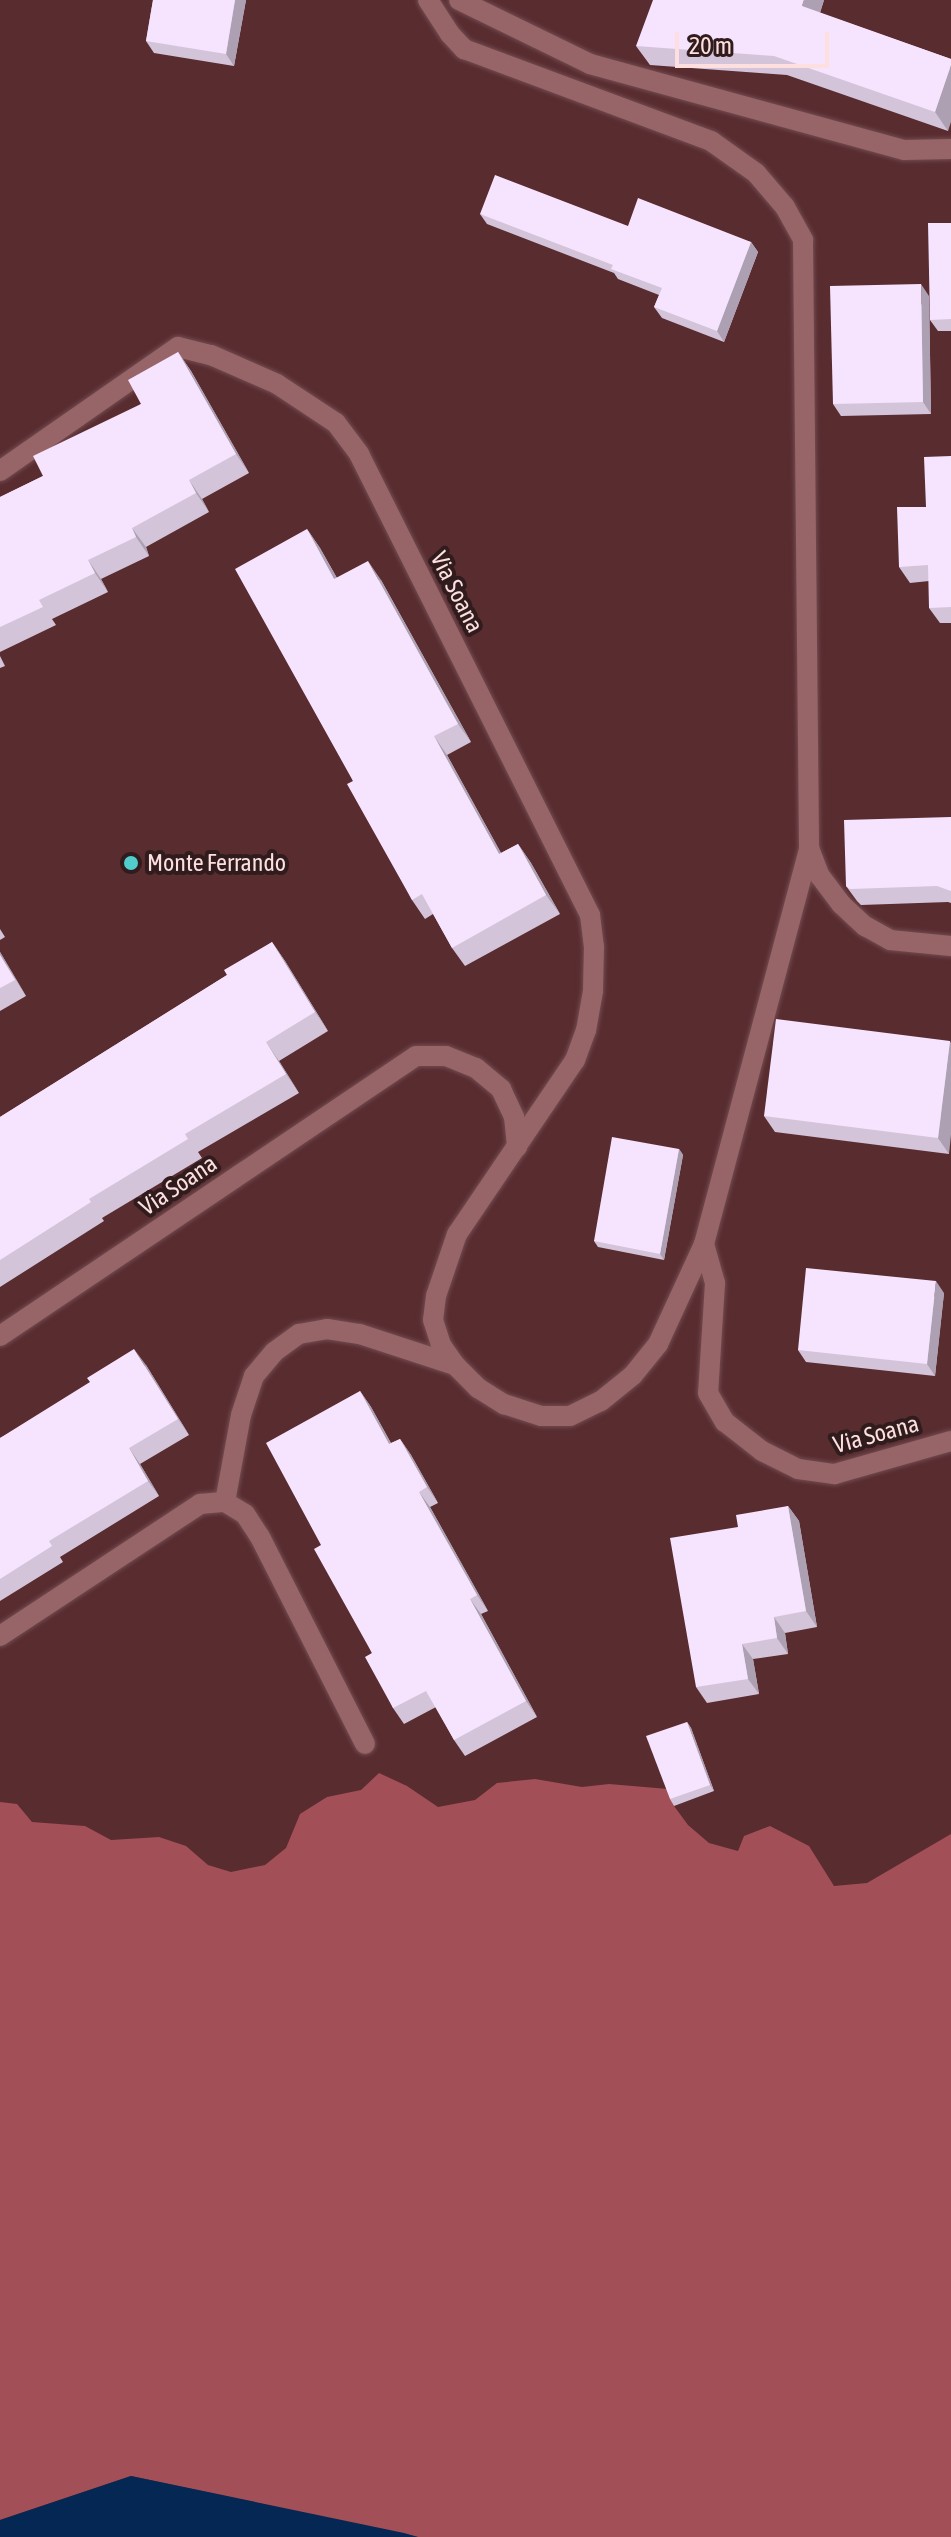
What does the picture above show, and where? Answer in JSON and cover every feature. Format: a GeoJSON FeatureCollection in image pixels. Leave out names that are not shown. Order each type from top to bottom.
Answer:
{"type":"FeatureCollection","features":[{"type":"Feature","properties":{"kind":"street","name":"Via Soana"},"geometry":{"type":"LineString","coordinates":[[0,471],[178,347],[211,355],[277,384],[336,423],[359,454],[590,915],[594,946],[586,1030],[562,1082],[457,1234],[436,1296],[433,1320],[441,1345],[455,1365],[478,1388],[504,1404],[541,1416],[570,1416],[601,1401],[633,1375],[658,1344],[704,1244],[809,848],[803,240],[785,207],[756,173],[711,141],[464,49],[450,34],[428,0]]}},
{"type":"Feature","properties":{"kind":"street"},"geometry":{"type":"LineString","coordinates":[[459,0],[590,64],[904,150],[951,160]]}},
{"type":"Feature","properties":{"kind":"street"},"geometry":{"type":"LineString","coordinates":[[904,150],[951,149]]}},
{"type":"Feature","properties":{"kind":"street","name":"Via Soana"},"geometry":{"type":"LineString","coordinates":[[809,848],[827,885],[865,926],[890,940],[951,946]]}},
{"type":"Feature","properties":{"kind":"street","name":"Via Soana"},"geometry":{"type":"LineString","coordinates":[[0,1336],[416,1056],[446,1056],[476,1068],[501,1089],[514,1117],[517,1147]]}},
{"type":"Feature","properties":{"kind":"street","name":"Via Soana"},"geometry":{"type":"LineString","coordinates":[[704,1244],[715,1283],[708,1393],[725,1422],[762,1451],[798,1469],[835,1474],[951,1441]]}},
{"type":"Feature","properties":{"kind":"street","name":"Via Soana"},"geometry":{"type":"LineString","coordinates":[[225,1502],[241,1415],[254,1376],[274,1352],[299,1334],[327,1329],[360,1334],[455,1365]]}},
{"type":"Feature","properties":{"kind":"street"},"geometry":{"type":"LineString","coordinates":[[0,1636],[200,1504],[225,1502],[245,1514],[260,1537],[365,1744]]}},
{"type":"Feature","properties":{"kind":"shaded area"},"geometry":{"type":"Polygon","coordinates":[[[379,1773],[407,1786],[438,1807],[475,1800],[497,1783],[535,1779],[582,1787],[609,1784],[668,1789],[674,1806],[688,1825],[709,1843],[738,1851],[744,1836],[770,1826],[809,1846],[834,1886],[867,1883],[951,1834],[951,2537],[418,2537],[131,2476],[0,2520],[0,1802],[17,1804],[32,1822],[85,1826],[111,1840],[159,1837],[186,1846],[208,1865],[231,1872],[265,1865],[286,1848],[300,1814],[327,1797],[361,1790],[379,1773]]]}},
{"type":"Feature","properties":{"kind":"water"},"geometry":{"type":"Polygon","coordinates":[[[131,2476],[418,2537],[0,2537],[0,2520],[131,2476]]]}},
{"type":"Feature","properties":{"kind":"building"},"geometry":{"type":"Polygon","coordinates":[[[153,0],[235,0],[226,54],[146,41],[153,0]]]}},
{"type":"Feature","properties":{"kind":"building"},"geometry":{"type":"Polygon","coordinates":[[[653,0],[804,0],[802,6],[951,59],[951,65],[935,112],[774,56],[636,46],[653,0]]]}},
{"type":"Feature","properties":{"kind":"building"},"geometry":{"type":"Polygon","coordinates":[[[495,175],[628,226],[638,198],[751,242],[717,331],[654,307],[662,288],[611,269],[613,265],[480,214],[495,175]]]}},
{"type":"Feature","properties":{"kind":"building"},"geometry":{"type":"Polygon","coordinates":[[[928,223],[951,223],[951,319],[930,320],[928,223]]]}},
{"type":"Feature","properties":{"kind":"building"},"geometry":{"type":"Polygon","coordinates":[[[921,284],[923,402],[833,404],[830,286],[921,284]]]}},
{"type":"Feature","properties":{"kind":"building"},"geometry":{"type":"Polygon","coordinates":[[[178,352],[236,454],[189,480],[196,493],[132,528],[136,537],[88,560],[95,573],[39,600],[43,607],[0,627],[0,497],[43,476],[33,456],[141,404],[128,380],[178,352]]]}},
{"type":"Feature","properties":{"kind":"building"},"geometry":{"type":"Polygon","coordinates":[[[951,456],[951,607],[929,608],[928,565],[899,567],[897,507],[926,507],[924,457],[951,456]]]}},
{"type":"Feature","properties":{"kind":"building"},"geometry":{"type":"Polygon","coordinates":[[[307,529],[334,579],[368,561],[458,724],[434,736],[499,854],[518,844],[546,895],[452,948],[422,894],[412,900],[347,784],[353,781],[235,569],[307,529]]]}},
{"type":"Feature","properties":{"kind":"building"},"geometry":{"type":"Polygon","coordinates":[[[951,817],[951,891],[937,886],[850,889],[846,886],[844,820],[951,817]]]}},
{"type":"Feature","properties":{"kind":"building"},"geometry":{"type":"Polygon","coordinates":[[[272,942],[315,1012],[266,1042],[286,1074],[185,1134],[188,1139],[89,1199],[91,1202],[0,1260],[0,1117],[227,975],[224,970],[272,942]]]}},
{"type":"Feature","properties":{"kind":"building"},"geometry":{"type":"Polygon","coordinates":[[[0,955],[15,980],[0,988],[0,955]]]}},
{"type":"Feature","properties":{"kind":"building"},"geometry":{"type":"Polygon","coordinates":[[[776,1019],[950,1041],[938,1138],[764,1116],[776,1019]]]}},
{"type":"Feature","properties":{"kind":"building"},"geometry":{"type":"Polygon","coordinates":[[[612,1137],[679,1149],[660,1254],[594,1241],[612,1137]]]}},
{"type":"Feature","properties":{"kind":"building"},"geometry":{"type":"Polygon","coordinates":[[[806,1268],[936,1281],[927,1364],[798,1350],[806,1268]]]}},
{"type":"Feature","properties":{"kind":"building"},"geometry":{"type":"Polygon","coordinates":[[[134,1349],[178,1419],[129,1448],[148,1481],[49,1541],[52,1546],[0,1579],[0,1438],[90,1382],[87,1378],[134,1349]]]}},
{"type":"Feature","properties":{"kind":"building"},"geometry":{"type":"Polygon","coordinates":[[[360,1391],[389,1444],[400,1439],[427,1487],[419,1492],[477,1595],[470,1599],[526,1701],[454,1740],[426,1691],[393,1708],[365,1657],[372,1653],[314,1549],[321,1545],[266,1443],[360,1391]]]}},
{"type":"Feature","properties":{"kind":"building"},"geometry":{"type":"Polygon","coordinates":[[[788,1506],[806,1611],[774,1617],[777,1638],[742,1644],[748,1679],[696,1687],[670,1538],[738,1527],[736,1515],[788,1506]]]}},
{"type":"Feature","properties":{"kind":"building"},"geometry":{"type":"Polygon","coordinates":[[[687,1722],[710,1785],[670,1799],[646,1736],[687,1722]]]}},
{"type":"Feature","properties":{"kind":"place","name":"Monte Ferrando"},"geometry":{"type":"Point","coordinates":[131,863]}}]}
